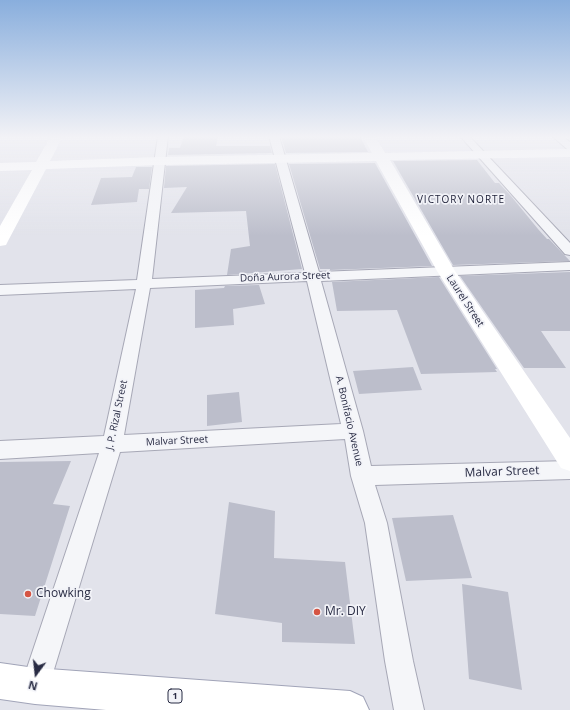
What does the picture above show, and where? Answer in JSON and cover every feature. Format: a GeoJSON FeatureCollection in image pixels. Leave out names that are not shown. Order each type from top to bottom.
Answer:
{"type":"FeatureCollection","features":[{"type":"Feature","properties":{"kind":"street"},"geometry":{"type":"LineString","coordinates":[[0,241],[40,169]]}},
{"type":"Feature","properties":{"kind":"street","name":"J. P. Rizal Street"},"geometry":{"type":"LineString","coordinates":[[17,684],[112,445],[144,282],[159,169]]}},
{"type":"Feature","properties":{"kind":"street","name":"A. Bonifacio Avenue"},"geometry":{"type":"LineString","coordinates":[[282,169],[313,276],[353,431],[362,476],[376,523],[399,661],[409,710]]}},
{"type":"Feature","properties":{"kind":"street","name":"Laurel Street"},"geometry":{"type":"LineString","coordinates":[[387,169],[446,271],[570,460]]}},
{"type":"Feature","properties":{"kind":"street"},"geometry":{"type":"LineString","coordinates":[[494,169],[570,251]]}},
{"type":"Feature","properties":{"kind":"street","name":"Doña Aurora Street"},"geometry":{"type":"LineString","coordinates":[[0,290],[144,282],[570,266]]}},
{"type":"Feature","properties":{"kind":"street","name":"Malvar Street"},"geometry":{"type":"LineString","coordinates":[[0,450],[353,431]]}},
{"type":"Feature","properties":{"kind":"street","name":"Malvar Street"},"geometry":{"type":"LineString","coordinates":[[362,476],[570,470]]}},
{"type":"Feature","properties":{"kind":"street","name":"1"},"geometry":{"type":"LineString","coordinates":[[17,684],[343,709]]}},
{"type":"Feature","properties":{"kind":"building"},"geometry":{"type":"Polygon","coordinates":[[[135,169],[152,169],[149,189],[139,189],[137,202],[91,205],[101,178],[132,177],[135,169]]]}},
{"type":"Feature","properties":{"kind":"building"},"geometry":{"type":"Polygon","coordinates":[[[166,169],[276,169],[302,269],[227,275],[231,249],[250,246],[246,211],[171,213],[187,187],[164,188],[166,169]]]}},
{"type":"Feature","properties":{"kind":"building"},"geometry":{"type":"Polygon","coordinates":[[[291,169],[378,169],[432,266],[330,270],[320,269],[291,169]]]}},
{"type":"Feature","properties":{"kind":"building"},"geometry":{"type":"Polygon","coordinates":[[[398,169],[484,169],[495,183],[499,183],[511,196],[547,239],[549,239],[570,261],[453,265],[398,169]]]}},
{"type":"Feature","properties":{"kind":"building"},"geometry":{"type":"Polygon","coordinates":[[[570,272],[570,331],[541,331],[566,368],[524,368],[460,276],[570,272]]]}},
{"type":"Feature","properties":{"kind":"building"},"geometry":{"type":"Polygon","coordinates":[[[439,277],[497,369],[495,369],[497,372],[421,374],[397,310],[337,311],[332,282],[439,277]]]}},
{"type":"Feature","properties":{"kind":"building"},"geometry":{"type":"Polygon","coordinates":[[[259,285],[265,304],[233,309],[234,325],[195,328],[195,290],[224,288],[225,286],[259,285]]]}},
{"type":"Feature","properties":{"kind":"building"},"geometry":{"type":"Polygon","coordinates":[[[413,367],[422,390],[359,394],[353,371],[413,367]]]}},
{"type":"Feature","properties":{"kind":"building"},"geometry":{"type":"Polygon","coordinates":[[[239,392],[242,422],[207,426],[207,395],[239,392]]]}},
{"type":"Feature","properties":{"kind":"building"},"geometry":{"type":"Polygon","coordinates":[[[71,461],[53,504],[70,506],[35,616],[0,614],[0,462],[71,461]]]}},
{"type":"Feature","properties":{"kind":"building"},"geometry":{"type":"Polygon","coordinates":[[[229,502],[275,511],[274,558],[345,562],[355,644],[282,642],[282,623],[215,614],[229,502]]]}},
{"type":"Feature","properties":{"kind":"building"},"geometry":{"type":"Polygon","coordinates":[[[453,515],[472,578],[406,581],[392,518],[453,515]]]}},
{"type":"Feature","properties":{"kind":"building"},"geometry":{"type":"Polygon","coordinates":[[[462,584],[508,592],[522,690],[469,679],[462,584]]]}},
{"type":"Feature","properties":{"kind":"place","name":"Chowking"},"geometry":{"type":"Point","coordinates":[28,594]}},
{"type":"Feature","properties":{"kind":"place","name":"Mr. DIY"},"geometry":{"type":"Point","coordinates":[317,612]}},
{"type":"Feature","properties":{"kind":"district","name":"VICTORY NORTE"},"geometry":{"type":"Point","coordinates":[461,200]}}]}
